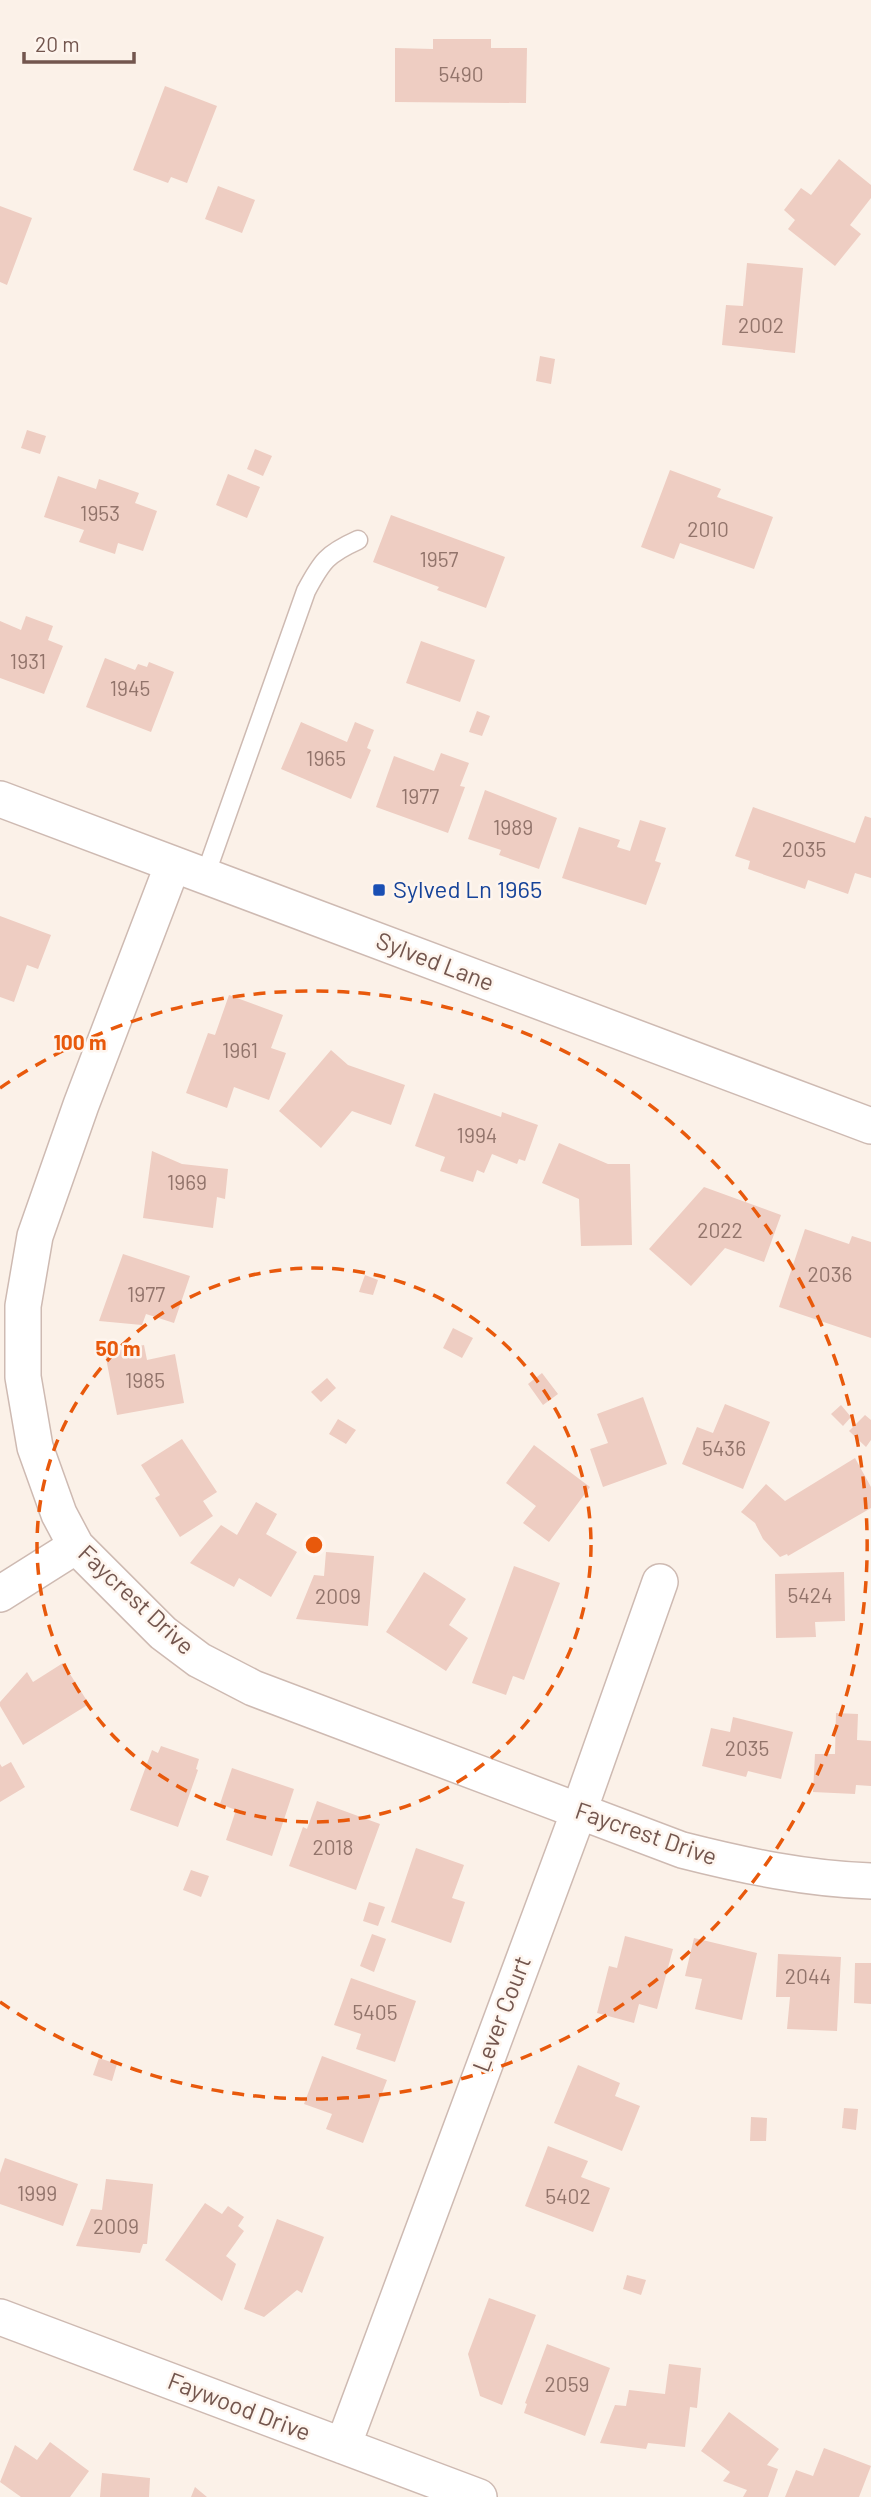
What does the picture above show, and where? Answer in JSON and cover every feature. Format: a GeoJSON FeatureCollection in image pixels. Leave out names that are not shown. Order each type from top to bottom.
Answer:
{"type":"FeatureCollection","features":[{"type":"Feature","properties":{"kind":"street","name":"Sylved Lane"},"geometry":{"type":"LineString","coordinates":[[0,799],[871,1126]]}},
{"type":"Feature","properties":{"kind":"street","name":"Faycrest Drive"},"geometry":{"type":"LineString","coordinates":[[189,870],[82,1105],[35,1237],[23,1306],[23,1377],[35,1447],[60,1514],[76,1546],[163,1633],[200,1660],[253,1688],[682,1850],[749,1867],[835,1880],[871,1881]]}},
{"type":"Feature","properties":{"kind":"street"},"geometry":{"type":"LineString","coordinates":[[0,1594],[76,1546]]}},
{"type":"Feature","properties":{"kind":"street","name":"Lever Court"},"geometry":{"type":"LineString","coordinates":[[343,2446],[579,1811],[660,1581]]}},
{"type":"Feature","properties":{"kind":"street","name":"Faywood Drive"},"geometry":{"type":"LineString","coordinates":[[0,2317],[479,2497]]}},
{"type":"Feature","properties":{"kind":"lane"},"geometry":{"type":"LineString","coordinates":[[189,870],[319,565],[335,551],[358,540]]}},
{"type":"Feature","properties":{"kind":"building"},"geometry":{"type":"Polygon","coordinates":[[[433,39],[491,39],[491,48],[527,48],[526,103],[395,102],[395,48],[433,49],[433,39]]]}},
{"type":"Feature","properties":{"kind":"building"},"geometry":{"type":"Polygon","coordinates":[[[165,86],[217,106],[187,183],[171,177],[168,183],[133,170],[165,86]]]}},
{"type":"Feature","properties":{"kind":"building"},"geometry":{"type":"Polygon","coordinates":[[[839,159],[871,185],[871,198],[850,225],[861,234],[835,266],[788,229],[795,220],[784,210],[801,188],[811,195],[839,159]]]}},
{"type":"Feature","properties":{"kind":"building"},"geometry":{"type":"Polygon","coordinates":[[[218,186],[255,200],[242,233],[205,219],[218,186]]]}},
{"type":"Feature","properties":{"kind":"building"},"geometry":{"type":"Polygon","coordinates":[[[0,206],[32,218],[7,285],[0,282],[0,206]]]}},
{"type":"Feature","properties":{"kind":"building"},"geometry":{"type":"Polygon","coordinates":[[[747,263],[803,268],[795,353],[722,345],[726,305],[743,306],[747,263]]]}},
{"type":"Feature","properties":{"kind":"building"},"geometry":{"type":"Polygon","coordinates":[[[540,356],[555,359],[551,384],[536,381],[540,356]]]}},
{"type":"Feature","properties":{"kind":"building"},"geometry":{"type":"Polygon","coordinates":[[[27,430],[46,436],[40,454],[21,448],[27,430]]]}},
{"type":"Feature","properties":{"kind":"building"},"geometry":{"type":"Polygon","coordinates":[[[255,449],[272,456],[263,476],[247,469],[255,449]]]}},
{"type":"Feature","properties":{"kind":"building"},"geometry":{"type":"Polygon","coordinates":[[[670,470],[721,489],[717,497],[773,517],[754,569],[680,543],[674,559],[641,547],[670,470]]]}},
{"type":"Feature","properties":{"kind":"building"},"geometry":{"type":"Polygon","coordinates":[[[228,474],[260,487],[247,518],[216,505],[228,474]]]}},
{"type":"Feature","properties":{"kind":"building"},"geometry":{"type":"Polygon","coordinates":[[[58,476],[96,489],[99,479],[139,493],[135,503],[157,511],[143,551],[118,543],[115,554],[79,542],[84,530],[44,517],[58,476]]]}},
{"type":"Feature","properties":{"kind":"building"},"geometry":{"type":"Polygon","coordinates":[[[391,515],[505,557],[486,608],[373,562],[391,515]]]}},
{"type":"Feature","properties":{"kind":"building"},"geometry":{"type":"Polygon","coordinates":[[[26,616],[53,626],[48,640],[63,646],[44,694],[0,678],[0,621],[21,630],[26,616]]]}},
{"type":"Feature","properties":{"kind":"building"},"geometry":{"type":"Polygon","coordinates":[[[421,641],[475,660],[460,702],[406,683],[421,641]]]}},
{"type":"Feature","properties":{"kind":"building"},"geometry":{"type":"Polygon","coordinates":[[[105,658],[135,670],[138,664],[147,667],[149,662],[174,672],[151,732],[86,707],[105,658]]]}},
{"type":"Feature","properties":{"kind":"building"},"geometry":{"type":"Polygon","coordinates":[[[477,711],[490,716],[482,736],[469,732],[477,711]]]}},
{"type":"Feature","properties":{"kind":"building"},"geometry":{"type":"Polygon","coordinates":[[[301,722],[347,742],[355,722],[374,730],[367,748],[371,750],[351,799],[281,769],[301,722]]]}},
{"type":"Feature","properties":{"kind":"building"},"geometry":{"type":"Polygon","coordinates":[[[441,753],[469,763],[460,786],[465,787],[448,833],[376,807],[394,756],[434,771],[441,753]]]}},
{"type":"Feature","properties":{"kind":"building"},"geometry":{"type":"Polygon","coordinates":[[[485,790],[557,818],[539,869],[499,855],[501,850],[468,839],[485,790]]]}},
{"type":"Feature","properties":{"kind":"building"},"geometry":{"type":"Polygon","coordinates":[[[753,807],[855,843],[865,816],[871,818],[871,878],[855,873],[848,894],[808,880],[805,889],[748,869],[750,861],[735,856],[753,807]]]}},
{"type":"Feature","properties":{"kind":"building"},"geometry":{"type":"Polygon","coordinates":[[[640,820],[666,828],[655,861],[661,863],[646,905],[562,878],[579,827],[620,840],[617,847],[630,851],[640,820]]]}},
{"type":"Feature","properties":{"kind":"building"},"geometry":{"type":"Polygon","coordinates":[[[0,916],[51,935],[38,969],[27,965],[14,1002],[0,997],[0,916]]]}},
{"type":"Feature","properties":{"kind":"building"},"geometry":{"type":"Polygon","coordinates":[[[229,995],[283,1015],[271,1048],[286,1053],[269,1100],[234,1087],[227,1108],[186,1093],[208,1033],[215,1035],[229,995]]]}},
{"type":"Feature","properties":{"kind":"building"},"geometry":{"type":"Polygon","coordinates":[[[331,1050],[348,1065],[405,1085],[391,1125],[352,1111],[321,1148],[279,1111],[331,1050]]]}},
{"type":"Feature","properties":{"kind":"building"},"geometry":{"type":"Polygon","coordinates":[[[434,1093],[501,1117],[502,1112],[538,1125],[525,1161],[519,1159],[517,1164],[492,1154],[484,1173],[477,1170],[473,1182],[440,1171],[445,1157],[415,1146],[434,1093]]]}},
{"type":"Feature","properties":{"kind":"building"},"geometry":{"type":"Polygon","coordinates":[[[559,1143],[608,1164],[630,1164],[632,1245],[581,1246],[579,1199],[542,1183],[559,1143]]]}},
{"type":"Feature","properties":{"kind":"building"},"geometry":{"type":"Polygon","coordinates":[[[152,1151],[182,1164],[228,1169],[225,1199],[217,1197],[213,1228],[143,1218],[152,1151]]]}},
{"type":"Feature","properties":{"kind":"building"},"geometry":{"type":"Polygon","coordinates":[[[704,1187],[781,1215],[764,1262],[725,1248],[691,1286],[649,1249],[704,1187]]]}},
{"type":"Feature","properties":{"kind":"building"},"geometry":{"type":"Polygon","coordinates":[[[805,1229],[849,1244],[852,1236],[871,1242],[871,1338],[779,1307],[805,1229]]]}},
{"type":"Feature","properties":{"kind":"building"},"geometry":{"type":"Polygon","coordinates":[[[123,1254],[190,1276],[174,1323],[146,1314],[142,1325],[99,1321],[123,1254]]]}},
{"type":"Feature","properties":{"kind":"building"},"geometry":{"type":"Polygon","coordinates":[[[365,1275],[378,1280],[373,1295],[359,1292],[365,1275]]]}},
{"type":"Feature","properties":{"kind":"building"},"geometry":{"type":"Polygon","coordinates":[[[453,1328],[473,1338],[462,1358],[443,1348],[453,1328]]]}},
{"type":"Feature","properties":{"kind":"building"},"geometry":{"type":"Polygon","coordinates":[[[144,1345],[147,1360],[175,1354],[184,1403],[117,1415],[105,1353],[144,1345]]]}},
{"type":"Feature","properties":{"kind":"building"},"geometry":{"type":"Polygon","coordinates":[[[542,1373],[558,1394],[543,1405],[528,1384],[542,1373]]]}},
{"type":"Feature","properties":{"kind":"building"},"geometry":{"type":"Polygon","coordinates":[[[327,1378],[336,1388],[321,1402],[311,1392],[327,1378]]]}},
{"type":"Feature","properties":{"kind":"building"},"geometry":{"type":"Polygon","coordinates":[[[643,1397],[667,1464],[603,1487],[590,1449],[608,1443],[597,1414],[643,1397]]]}},
{"type":"Feature","properties":{"kind":"building"},"geometry":{"type":"Polygon","coordinates":[[[725,1404],[770,1422],[743,1489],[682,1464],[697,1427],[713,1433],[725,1404]]]}},
{"type":"Feature","properties":{"kind":"building"},"geometry":{"type":"Polygon","coordinates":[[[841,1405],[851,1417],[843,1426],[831,1414],[841,1405]]]}},
{"type":"Feature","properties":{"kind":"building"},"geometry":{"type":"Polygon","coordinates":[[[865,1415],[871,1420],[871,1440],[866,1447],[849,1431],[865,1415]]]}},
{"type":"Feature","properties":{"kind":"building"},"geometry":{"type":"Polygon","coordinates":[[[338,1419],[356,1430],[346,1444],[329,1434],[338,1419]]]}},
{"type":"Feature","properties":{"kind":"building"},"geometry":{"type":"Polygon","coordinates":[[[182,1439],[217,1492],[203,1501],[213,1516],[180,1537],[155,1498],[160,1495],[141,1465],[182,1439]]]}},
{"type":"Feature","properties":{"kind":"building"},"geometry":{"type":"Polygon","coordinates":[[[534,1445],[590,1487],[549,1542],[523,1523],[536,1506],[506,1483],[534,1445]]]}},
{"type":"Feature","properties":{"kind":"building"},"geometry":{"type":"Polygon","coordinates":[[[855,1458],[871,1487],[871,1508],[788,1556],[787,1554],[780,1557],[763,1539],[755,1523],[741,1512],[766,1484],[785,1501],[855,1458]]]}},
{"type":"Feature","properties":{"kind":"building"},"geometry":{"type":"Polygon","coordinates":[[[256,1502],[277,1514],[266,1534],[297,1552],[271,1597],[239,1578],[234,1587],[190,1563],[221,1525],[237,1535],[256,1502]]]}},
{"type":"Feature","properties":{"kind":"building"},"geometry":{"type":"Polygon","coordinates":[[[326,1552],[374,1556],[368,1626],[296,1619],[314,1575],[324,1576],[326,1552]]]}},
{"type":"Feature","properties":{"kind":"building"},"geometry":{"type":"Polygon","coordinates":[[[514,1566],[560,1583],[524,1680],[513,1676],[506,1695],[472,1683],[514,1566]]]}},
{"type":"Feature","properties":{"kind":"building"},"geometry":{"type":"Polygon","coordinates":[[[424,1572],[466,1599],[449,1625],[468,1638],[446,1671],[386,1632],[424,1572]]]}},
{"type":"Feature","properties":{"kind":"building"},"geometry":{"type":"Polygon","coordinates":[[[844,1572],[845,1621],[815,1622],[816,1637],[776,1638],[775,1574],[844,1572]]]}},
{"type":"Feature","properties":{"kind":"building"},"geometry":{"type":"Polygon","coordinates":[[[63,1663],[89,1704],[23,1745],[0,1702],[27,1672],[33,1682],[63,1663]]]}},
{"type":"Feature","properties":{"kind":"building"},"geometry":{"type":"Polygon","coordinates":[[[836,1713],[858,1714],[857,1740],[871,1741],[871,1786],[856,1785],[855,1794],[813,1792],[815,1754],[835,1754],[836,1713]]]}},
{"type":"Feature","properties":{"kind":"building"},"geometry":{"type":"Polygon","coordinates":[[[733,1717],[793,1732],[781,1779],[748,1771],[746,1777],[702,1766],[711,1728],[730,1732],[733,1717]]]}},
{"type":"Feature","properties":{"kind":"building"},"geometry":{"type":"Polygon","coordinates":[[[161,1746],[199,1759],[198,1770],[178,1827],[130,1810],[152,1750],[158,1753],[161,1746]]]}},
{"type":"Feature","properties":{"kind":"building"},"geometry":{"type":"Polygon","coordinates":[[[11,1762],[25,1787],[0,1802],[0,1764],[2,1767],[11,1762]]]}},
{"type":"Feature","properties":{"kind":"building"},"geometry":{"type":"Polygon","coordinates":[[[232,1768],[294,1789],[272,1856],[226,1840],[236,1810],[220,1804],[232,1768]]]}},
{"type":"Feature","properties":{"kind":"building"},"geometry":{"type":"Polygon","coordinates":[[[317,1801],[380,1824],[356,1890],[289,1866],[303,1827],[307,1829],[317,1801]]]}},
{"type":"Feature","properties":{"kind":"building"},"geometry":{"type":"Polygon","coordinates":[[[416,1848],[464,1865],[452,1898],[465,1902],[451,1943],[391,1922],[416,1848]]]}},
{"type":"Feature","properties":{"kind":"building"},"geometry":{"type":"Polygon","coordinates":[[[191,1870],[209,1876],[201,1897],[183,1890],[191,1870]]]}},
{"type":"Feature","properties":{"kind":"building"},"geometry":{"type":"Polygon","coordinates":[[[369,1902],[385,1907],[378,1926],[363,1921],[369,1902]]]}},
{"type":"Feature","properties":{"kind":"building"},"geometry":{"type":"Polygon","coordinates":[[[372,1934],[386,1939],[374,1972],[360,1966],[372,1934]]]}},
{"type":"Feature","properties":{"kind":"building"},"geometry":{"type":"Polygon","coordinates":[[[625,1936],[673,1949],[657,2009],[639,2004],[634,2023],[597,2013],[609,1966],[617,1968],[625,1936]]]}},
{"type":"Feature","properties":{"kind":"building"},"geometry":{"type":"Polygon","coordinates":[[[694,1938],[757,1953],[742,2020],[695,2009],[702,1979],[685,1976],[694,1938]]]}},
{"type":"Feature","properties":{"kind":"building"},"geometry":{"type":"Polygon","coordinates":[[[778,1954],[841,1957],[837,2031],[787,2029],[790,1997],[776,1997],[778,1954]]]}},
{"type":"Feature","properties":{"kind":"building"},"geometry":{"type":"Polygon","coordinates":[[[855,1963],[871,1963],[871,2004],[854,2003],[855,1963]]]}},
{"type":"Feature","properties":{"kind":"building"},"geometry":{"type":"Polygon","coordinates":[[[351,1978],[416,2001],[395,2062],[356,2049],[361,2034],[334,2025],[351,1978]]]}},
{"type":"Feature","properties":{"kind":"building"},"geometry":{"type":"Polygon","coordinates":[[[322,2056],[387,2080],[363,2143],[326,2129],[332,2114],[304,2104],[322,2056]]]}},
{"type":"Feature","properties":{"kind":"building"},"geometry":{"type":"Polygon","coordinates":[[[99,2058],[117,2064],[112,2081],[93,2075],[99,2058]]]}},
{"type":"Feature","properties":{"kind":"building"},"geometry":{"type":"Polygon","coordinates":[[[578,2065],[620,2083],[615,2096],[640,2106],[622,2151],[554,2123],[578,2065]]]}},
{"type":"Feature","properties":{"kind":"building"},"geometry":{"type":"Polygon","coordinates":[[[844,2108],[858,2109],[856,2130],[842,2128],[844,2108]]]}},
{"type":"Feature","properties":{"kind":"building"},"geometry":{"type":"Polygon","coordinates":[[[751,2117],[767,2118],[766,2141],[750,2141],[751,2117]]]}},
{"type":"Feature","properties":{"kind":"building"},"geometry":{"type":"Polygon","coordinates":[[[548,2146],[588,2161],[581,2177],[610,2188],[593,2232],[525,2206],[548,2146]]]}},
{"type":"Feature","properties":{"kind":"building"},"geometry":{"type":"Polygon","coordinates":[[[5,2158],[78,2184],[63,2226],[0,2204],[0,2173],[5,2158]]]}},
{"type":"Feature","properties":{"kind":"building"},"geometry":{"type":"Polygon","coordinates":[[[106,2179],[153,2184],[147,2244],[143,2244],[140,2253],[76,2246],[91,2209],[102,2210],[106,2179]]]}},
{"type":"Feature","properties":{"kind":"building"},"geometry":{"type":"Polygon","coordinates":[[[205,2203],[222,2214],[228,2206],[244,2217],[238,2226],[244,2231],[226,2256],[236,2264],[222,2301],[165,2260],[205,2203]]]}},
{"type":"Feature","properties":{"kind":"building"},"geometry":{"type":"Polygon","coordinates":[[[277,2219],[324,2237],[302,2293],[297,2290],[264,2317],[244,2309],[277,2219]]]}},
{"type":"Feature","properties":{"kind":"building"},"geometry":{"type":"Polygon","coordinates":[[[627,2275],[646,2280],[641,2295],[623,2289],[627,2275]]]}},
{"type":"Feature","properties":{"kind":"building"},"geometry":{"type":"Polygon","coordinates":[[[489,2298],[536,2315],[502,2405],[480,2396],[468,2354],[489,2298]]]}},
{"type":"Feature","properties":{"kind":"building"},"geometry":{"type":"Polygon","coordinates":[[[547,2344],[610,2368],[585,2436],[524,2413],[525,2403],[547,2344]]]}},
{"type":"Feature","properties":{"kind":"building"},"geometry":{"type":"Polygon","coordinates":[[[669,2364],[701,2368],[697,2408],[690,2407],[685,2447],[648,2443],[646,2449],[600,2443],[615,2405],[626,2406],[629,2390],[665,2394],[669,2364]]]}},
{"type":"Feature","properties":{"kind":"building"},"geometry":{"type":"Polygon","coordinates":[[[729,2412],[779,2449],[767,2465],[778,2469],[768,2497],[743,2497],[747,2490],[723,2481],[730,2472],[701,2451],[729,2412]]]}},
{"type":"Feature","properties":{"kind":"building"},"geometry":{"type":"Polygon","coordinates":[[[50,2442],[89,2471],[70,2497],[21,2497],[0,2482],[15,2445],[37,2460],[50,2442]]]}},
{"type":"Feature","properties":{"kind":"building"},"geometry":{"type":"Polygon","coordinates":[[[824,2448],[871,2466],[859,2497],[785,2497],[796,2470],[813,2476],[824,2448]]]}},
{"type":"Feature","properties":{"kind":"building"},"geometry":{"type":"Polygon","coordinates":[[[102,2473],[150,2478],[149,2497],[100,2497],[102,2473]]]}},
{"type":"Feature","properties":{"kind":"building"},"geometry":{"type":"Polygon","coordinates":[[[195,2487],[207,2497],[191,2497],[195,2487]]]}},
{"type":"Feature","properties":{"kind":"place","name":"Sylved Ln 1965"},"geometry":{"type":"Point","coordinates":[379,890]}}]}
